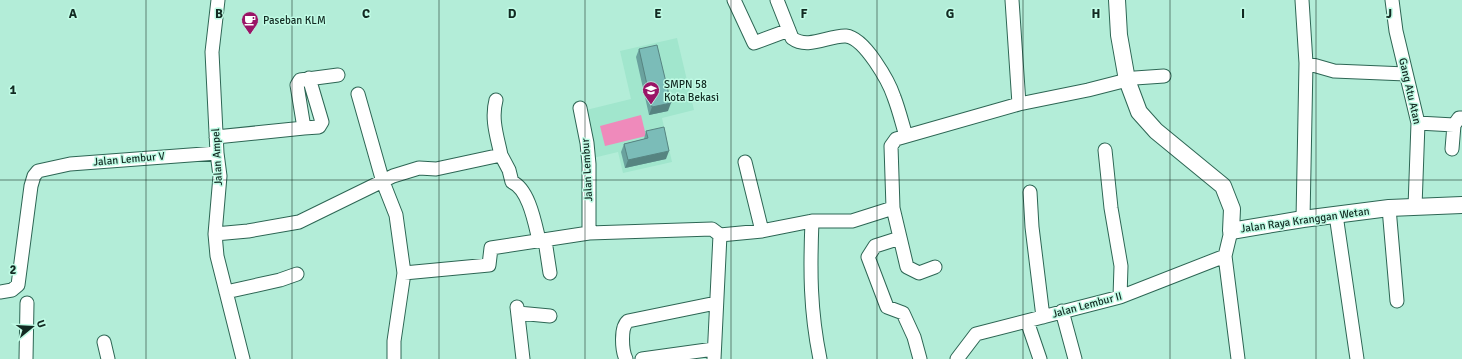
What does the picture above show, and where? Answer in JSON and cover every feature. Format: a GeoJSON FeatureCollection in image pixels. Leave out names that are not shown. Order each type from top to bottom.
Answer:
{"type":"FeatureCollection","features":[{"type":"Feature","properties":{"kind":"main road","name":"Jalan Raya Kranggan Wetan"},"geometry":{"type":"LineString","coordinates":[[1117,0],[1119,35],[1127,80],[1139,112],[1156,131],[1223,186],[1232,209],[1231,231],[1303,219],[1389,208],[1437,208],[1462,205]]}},
{"type":"Feature","properties":{"kind":"street","name":"Jalan Ampel"},"geometry":{"type":"LineString","coordinates":[[218,0],[212,52],[217,153],[220,176],[215,234],[217,256],[243,359]]}},
{"type":"Feature","properties":{"kind":"street"},"geometry":{"type":"LineString","coordinates":[[734,0],[754,43],[789,30]]}},
{"type":"Feature","properties":{"kind":"street"},"geometry":{"type":"LineString","coordinates":[[778,0],[792,38],[796,41],[805,42],[846,36],[862,45],[889,84],[906,136]]}},
{"type":"Feature","properties":{"kind":"street"},"geometry":{"type":"LineString","coordinates":[[1012,0],[1019,104]]}},
{"type":"Feature","properties":{"kind":"street"},"geometry":{"type":"LineString","coordinates":[[1302,0],[1306,63],[1303,219]]}},
{"type":"Feature","properties":{"kind":"street","name":"Gang Atu Atan"},"geometry":{"type":"LineString","coordinates":[[1392,0],[1396,31],[1418,123],[1416,207]]}},
{"type":"Feature","properties":{"kind":"street"},"geometry":{"type":"LineString","coordinates":[[1306,63],[1334,71],[1406,74]]}},
{"type":"Feature","properties":{"kind":"street"},"geometry":{"type":"LineString","coordinates":[[304,128],[297,86],[300,80],[338,75]]}},
{"type":"Feature","properties":{"kind":"street"},"geometry":{"type":"LineString","coordinates":[[935,267],[919,273],[907,267],[893,208],[891,146],[896,139],[1019,104],[1088,90],[1136,78],[1164,76]]}},
{"type":"Feature","properties":{"kind":"street"},"geometry":{"type":"LineString","coordinates":[[216,137],[319,127],[322,122],[309,78]]}},
{"type":"Feature","properties":{"kind":"street"},"geometry":{"type":"LineString","coordinates":[[358,94],[383,182],[396,215],[404,273],[394,341],[394,359]]}},
{"type":"Feature","properties":{"kind":"street"},"geometry":{"type":"LineString","coordinates":[[496,100],[493,111],[494,123],[501,155],[509,170],[512,182],[517,184],[528,199],[541,240],[546,247],[550,274]]}},
{"type":"Feature","properties":{"kind":"street","name":"Jalan Lembur"},"geometry":{"type":"LineString","coordinates":[[580,108],[588,150],[589,232]]}},
{"type":"Feature","properties":{"kind":"street"},"geometry":{"type":"LineString","coordinates":[[1418,123],[1458,122],[1452,149]]}},
{"type":"Feature","properties":{"kind":"street"},"geometry":{"type":"LineString","coordinates":[[1105,150],[1112,216],[1121,266],[1120,297]]}},
{"type":"Feature","properties":{"kind":"street","name":"Jalan Lembur V"},"geometry":{"type":"LineString","coordinates":[[0,292],[12,290],[18,285],[31,186],[34,176],[42,170],[70,164],[217,153]]}},
{"type":"Feature","properties":{"kind":"street"},"geometry":{"type":"LineString","coordinates":[[215,234],[248,231],[299,222],[393,176],[419,168],[436,169],[501,155]]}},
{"type":"Feature","properties":{"kind":"street"},"geometry":{"type":"LineString","coordinates":[[745,162],[762,231]]}},
{"type":"Feature","properties":{"kind":"street"},"geometry":{"type":"LineString","coordinates":[[1030,192],[1032,227],[1043,317]]}},
{"type":"Feature","properties":{"kind":"street"},"geometry":{"type":"LineString","coordinates":[[404,273],[490,265],[491,248],[589,232],[712,229],[720,234],[762,231],[812,221],[852,221],[893,208]]}},
{"type":"Feature","properties":{"kind":"street"},"geometry":{"type":"LineString","coordinates":[[1389,208],[1397,301]]}},
{"type":"Feature","properties":{"kind":"street"},"geometry":{"type":"LineString","coordinates":[[1336,215],[1358,359]]}},
{"type":"Feature","properties":{"kind":"street"},"geometry":{"type":"LineString","coordinates":[[812,221],[810,274],[813,323],[820,359]]}},
{"type":"Feature","properties":{"kind":"street"},"geometry":{"type":"LineString","coordinates":[[1231,231],[1226,256],[1238,359]]}},
{"type":"Feature","properties":{"kind":"street"},"geometry":{"type":"LineString","coordinates":[[642,359],[714,354],[720,234]]}},
{"type":"Feature","properties":{"kind":"street"},"geometry":{"type":"LineString","coordinates":[[900,238],[875,246],[868,257],[886,307],[903,313],[914,337],[920,359]]}},
{"type":"Feature","properties":{"kind":"street","name":"Jalan Lembur II"},"geometry":{"type":"LineString","coordinates":[[957,359],[976,334],[1120,297],[1226,256]]}},
{"type":"Feature","properties":{"kind":"street"},"geometry":{"type":"LineString","coordinates":[[226,292],[280,280],[297,274]]}},
{"type":"Feature","properties":{"kind":"street"},"geometry":{"type":"LineString","coordinates":[[26,359],[27,303]]}},
{"type":"Feature","properties":{"kind":"street"},"geometry":{"type":"LineString","coordinates":[[626,359],[624,355],[623,336],[624,325],[628,321],[716,304]]}},
{"type":"Feature","properties":{"kind":"street"},"geometry":{"type":"LineString","coordinates":[[523,359],[517,310],[550,316]]}},
{"type":"Feature","properties":{"kind":"street"},"geometry":{"type":"LineString","coordinates":[[1062,311],[1075,359]]}},
{"type":"Feature","properties":{"kind":"street"},"geometry":{"type":"LineString","coordinates":[[1027,321],[1040,359]]}},
{"type":"Feature","properties":{"kind":"street"},"geometry":{"type":"LineString","coordinates":[[104,342],[108,359]]}},
{"type":"Feature","properties":{"kind":"shaded area","name":"SMPN 58 Kota Bekasi"},"geometry":{"type":"Polygon","coordinates":[[[677,38],[694,110],[662,118],[672,162],[623,173],[618,152],[593,158],[582,111],[631,99],[620,51],[677,38]]]}},
{"type":"Feature","properties":{"kind":"shaded area"},"geometry":{"type":"Polygon","coordinates":[[[641,115],[646,136],[605,146],[600,126],[641,115]]]}},
{"type":"Feature","properties":{"kind":"building"},"geometry":{"type":"Polygon","coordinates":[[[657,45],[671,103],[652,107],[639,49],[657,45]]]}},
{"type":"Feature","properties":{"kind":"building"},"geometry":{"type":"Polygon","coordinates":[[[664,127],[669,151],[628,160],[624,144],[648,138],[646,131],[664,127]]]}},
{"type":"Feature","properties":{"kind":"place","name":"Paseban KLM"},"geometry":{"type":"Point","coordinates":[250,35]}},
{"type":"Feature","properties":{"kind":"place","name":"SMPN 58 Kota Bekasi"},"geometry":{"type":"Point","coordinates":[651,105]}}]}
